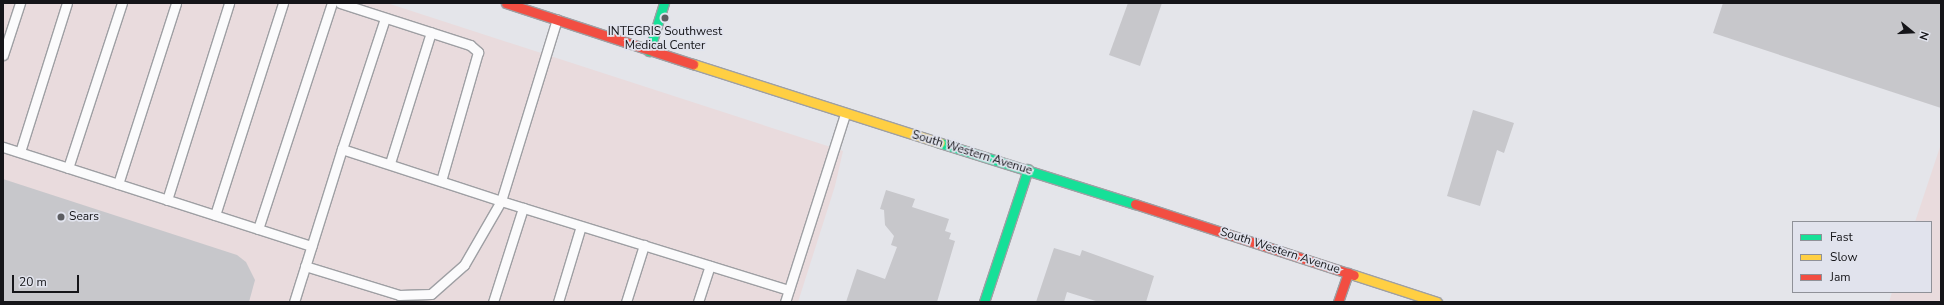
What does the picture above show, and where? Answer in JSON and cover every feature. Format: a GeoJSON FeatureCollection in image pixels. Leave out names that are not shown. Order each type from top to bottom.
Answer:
{"type":"FeatureCollection","features":[{"type":"Feature","properties":{"kind":"main road","name":"South Western Avenue"},"geometry":{"type":"LineString","coordinates":[[506,3],[845,114],[1028,169],[1437,302]]}},
{"type":"Feature","properties":{"kind":"main road"},"geometry":{"type":"LineString","coordinates":[[649,51],[664,3]]}},
{"type":"Feature","properties":{"kind":"main road"},"geometry":{"type":"LineString","coordinates":[[984,302],[1028,169]]}},
{"type":"Feature","properties":{"kind":"main road"},"geometry":{"type":"LineString","coordinates":[[1338,302],[1348,273]]}},
{"type":"Feature","properties":{"kind":"lane"},"geometry":{"type":"LineString","coordinates":[[3,54],[20,3]]}},
{"type":"Feature","properties":{"kind":"lane"},"geometry":{"type":"LineString","coordinates":[[20,152],[67,3]]}},
{"type":"Feature","properties":{"kind":"lane"},"geometry":{"type":"LineString","coordinates":[[68,168],[122,3]]}},
{"type":"Feature","properties":{"kind":"lane"},"geometry":{"type":"LineString","coordinates":[[118,184],[176,3]]}},
{"type":"Feature","properties":{"kind":"lane"},"geometry":{"type":"LineString","coordinates":[[167,200],[229,3]]}},
{"type":"Feature","properties":{"kind":"lane"},"geometry":{"type":"LineString","coordinates":[[215,215],[283,3]]}},
{"type":"Feature","properties":{"kind":"lane"},"geometry":{"type":"LineString","coordinates":[[258,229],[332,3]]}},
{"type":"Feature","properties":{"kind":"lane"},"geometry":{"type":"LineString","coordinates":[[340,3],[470,45],[478,52],[441,182]]}},
{"type":"Feature","properties":{"kind":"lane"},"geometry":{"type":"LineString","coordinates":[[294,302],[385,18]]}},
{"type":"Feature","properties":{"kind":"lane"},"geometry":{"type":"LineString","coordinates":[[306,266],[399,295],[429,298],[464,265],[501,201],[557,19]]}},
{"type":"Feature","properties":{"kind":"lane"},"geometry":{"type":"LineString","coordinates":[[390,163],[431,32]]}},
{"type":"Feature","properties":{"kind":"lane"},"geometry":{"type":"LineString","coordinates":[[785,302],[845,114]]}},
{"type":"Feature","properties":{"kind":"lane"},"geometry":{"type":"LineString","coordinates":[[3,147],[311,246]]}},
{"type":"Feature","properties":{"kind":"lane"},"geometry":{"type":"LineString","coordinates":[[342,149],[390,163],[441,182],[523,208],[789,290]]}},
{"type":"Feature","properties":{"kind":"lane"},"geometry":{"type":"LineString","coordinates":[[493,302],[523,208]]}},
{"type":"Feature","properties":{"kind":"lane"},"geometry":{"type":"LineString","coordinates":[[558,302],[581,226]]}},
{"type":"Feature","properties":{"kind":"lane"},"geometry":{"type":"LineString","coordinates":[[626,302],[644,245]]}},
{"type":"Feature","properties":{"kind":"lane"},"geometry":{"type":"LineString","coordinates":[[698,302],[710,266]]}},
{"type":"Feature","properties":{"kind":"shaded area"},"geometry":{"type":"Polygon","coordinates":[[[3,3],[387,3],[843,151],[835,186],[798,302],[3,302],[3,3]]]}},
{"type":"Feature","properties":{"kind":"shaded area"},"geometry":{"type":"Polygon","coordinates":[[[1940,147],[1941,302],[1889,302],[1892,293],[1932,293],[1932,221],[1915,221],[1940,147]]]}},
{"type":"Feature","properties":{"kind":"building"},"geometry":{"type":"Polygon","coordinates":[[[1128,3],[1162,3],[1140,66],[1109,55],[1128,3]]]}},
{"type":"Feature","properties":{"kind":"building"},"geometry":{"type":"Polygon","coordinates":[[[1723,3],[1941,3],[1941,108],[1713,33],[1723,3]]]}},
{"type":"Feature","properties":{"kind":"building"},"geometry":{"type":"Polygon","coordinates":[[[1473,110],[1514,123],[1504,153],[1497,150],[1480,206],[1447,196],[1473,110]]]}},
{"type":"Feature","properties":{"kind":"building","name":"Sears"},"geometry":{"type":"Polygon","coordinates":[[[3,179],[237,255],[246,262],[255,280],[249,302],[3,302],[3,179]]]}},
{"type":"Feature","properties":{"kind":"building"},"geometry":{"type":"Polygon","coordinates":[[[886,190],[915,199],[912,207],[949,219],[945,231],[951,233],[949,239],[955,241],[937,302],[846,302],[857,269],[885,279],[897,247],[891,245],[894,236],[885,225],[884,210],[880,209],[886,190]]]}},
{"type":"Feature","properties":{"kind":"building"},"geometry":{"type":"Polygon","coordinates":[[[1054,248],[1080,256],[1082,250],[1154,276],[1146,302],[1099,302],[1067,292],[1064,302],[1036,302],[1054,248]]]}},
{"type":"Feature","properties":{"kind":"traffic: fast"},"geometry":{"type":"LineString","coordinates":[[649,51],[664,3]]}},
{"type":"Feature","properties":{"kind":"traffic: fast"},"geometry":{"type":"LineString","coordinates":[[940,143],[1135,204]]}},
{"type":"Feature","properties":{"kind":"traffic: fast"},"geometry":{"type":"LineString","coordinates":[[984,302],[1028,169]]}},
{"type":"Feature","properties":{"kind":"traffic: slow"},"geometry":{"type":"LineString","coordinates":[[693,64],[940,143]]}},
{"type":"Feature","properties":{"kind":"traffic: slow"},"geometry":{"type":"LineString","coordinates":[[1354,275],[1437,302]]}},
{"type":"Feature","properties":{"kind":"traffic: jam"},"geometry":{"type":"LineString","coordinates":[[506,3],[693,64]]}},
{"type":"Feature","properties":{"kind":"traffic: jam"},"geometry":{"type":"LineString","coordinates":[[1135,204],[1354,275]]}},
{"type":"Feature","properties":{"kind":"traffic: jam"},"geometry":{"type":"LineString","coordinates":[[1338,302],[1348,273]]}},
{"type":"Feature","properties":{"kind":"place","name":"INTEGRIS Southwest Medical Center"},"geometry":{"type":"Point","coordinates":[665,18]}},
{"type":"Feature","properties":{"kind":"place","name":"Sears"},"geometry":{"type":"Point","coordinates":[61,217]}}]}
